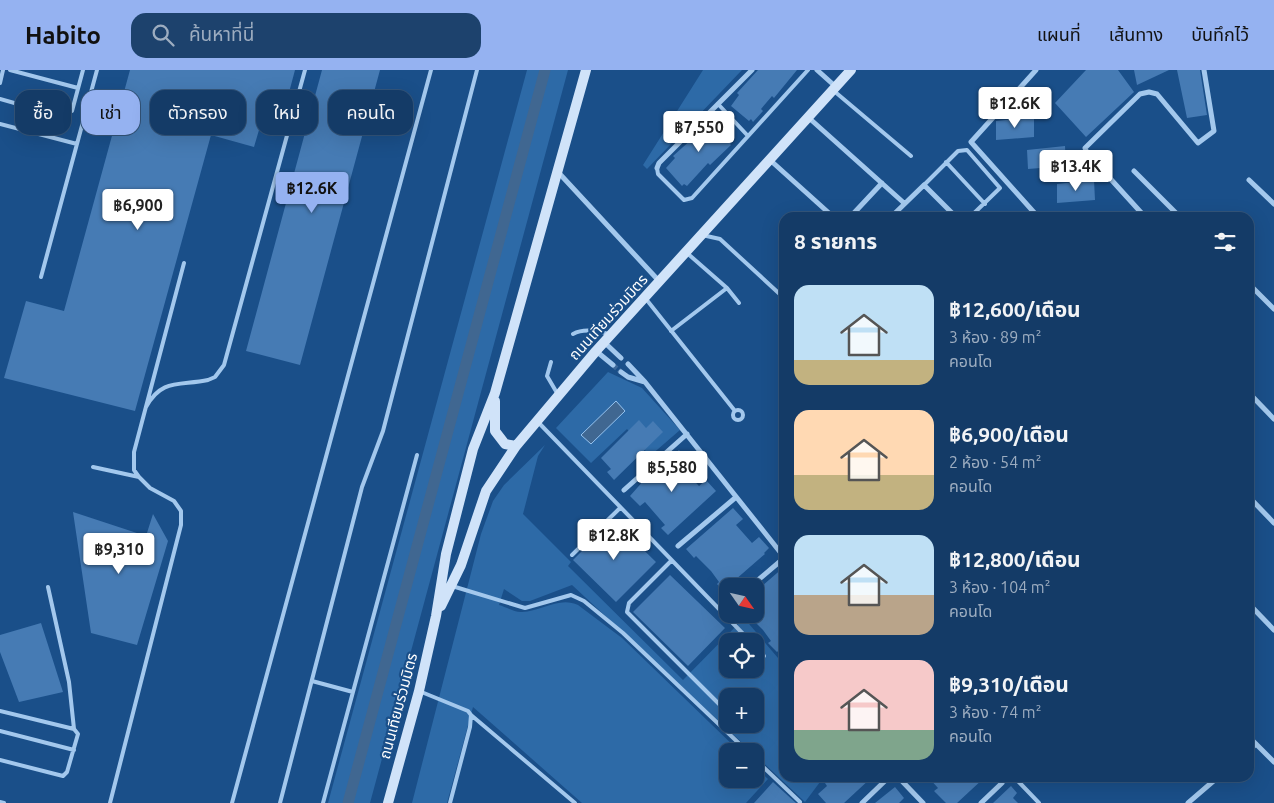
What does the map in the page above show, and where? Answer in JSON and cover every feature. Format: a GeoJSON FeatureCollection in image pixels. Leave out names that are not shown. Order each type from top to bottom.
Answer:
{"type":"FeatureCollection","features":[{"type":"Feature","properties":{"kind":"street","name":"ถนนเทียมร่วมมิตร"},"geometry":{"type":"LineString","coordinates":[[388,803],[419,691],[436,616],[446,554],[473,449],[495,393],[586,70]]}},
{"type":"Feature","properties":{"kind":"street"},"geometry":{"type":"LineString","coordinates":[[657,168],[659,163],[752,70]]}},
{"type":"Feature","properties":{"kind":"street"},"geometry":{"type":"LineString","coordinates":[[817,70],[835,89]]}},
{"type":"Feature","properties":{"kind":"street","name":"ถนนเทียมร่วมมิตร"},"geometry":{"type":"LineString","coordinates":[[436,616],[461,565],[486,491],[516,446],[607,338],[851,70]]}},
{"type":"Feature","properties":{"kind":"street"},"geometry":{"type":"LineString","coordinates":[[1034,212],[971,142],[1036,70]]}},
{"type":"Feature","properties":{"kind":"street"},"geometry":{"type":"LineString","coordinates":[[1141,212],[1087,153],[1085,148],[1140,94],[1149,92],[1157,94],[1198,142],[1214,131],[1204,70]]}},
{"type":"Feature","properties":{"kind":"street"},"geometry":{"type":"LineString","coordinates":[[808,118],[904,203]]}},
{"type":"Feature","properties":{"kind":"street"},"geometry":{"type":"LineString","coordinates":[[770,160],[828,212]]}},
{"type":"Feature","properties":{"kind":"street"},"geometry":{"type":"LineString","coordinates":[[1134,171],[1175,212]]}},
{"type":"Feature","properties":{"kind":"street"},"geometry":{"type":"LineString","coordinates":[[558,172],[660,282]]}},
{"type":"Feature","properties":{"kind":"street"},"geometry":{"type":"LineString","coordinates":[[1250,180],[1274,204]]}},
{"type":"Feature","properties":{"kind":"street"},"geometry":{"type":"LineString","coordinates":[[855,212],[882,183]]}},
{"type":"Feature","properties":{"kind":"street"},"geometry":{"type":"LineString","coordinates":[[896,212],[924,185],[951,212]]}},
{"type":"Feature","properties":{"kind":"street"},"geometry":{"type":"LineString","coordinates":[[1254,289],[1274,309]]}},
{"type":"Feature","properties":{"kind":"street"},"geometry":{"type":"LineString","coordinates":[[607,338],[621,358]]}},
{"type":"Feature","properties":{"kind":"street"},"geometry":{"type":"LineString","coordinates":[[596,351],[613,365]]}},
{"type":"Feature","properties":{"kind":"street"},"geometry":{"type":"LineString","coordinates":[[628,364],[687,434],[735,498],[779,552]]}},
{"type":"Feature","properties":{"kind":"street"},"geometry":{"type":"LineString","coordinates":[[621,372],[628,378],[644,382]]}},
{"type":"Feature","properties":{"kind":"street"},"geometry":{"type":"LineString","coordinates":[[495,393],[495,432],[502,442],[516,446]]}},
{"type":"Feature","properties":{"kind":"street"},"geometry":{"type":"LineString","coordinates":[[1254,398],[1274,419]]}},
{"type":"Feature","properties":{"kind":"street"},"geometry":{"type":"LineString","coordinates":[[624,490],[687,434]]}},
{"type":"Feature","properties":{"kind":"street"},"geometry":{"type":"LineString","coordinates":[[678,546],[735,498]]}},
{"type":"Feature","properties":{"kind":"street"},"geometry":{"type":"LineString","coordinates":[[1254,502],[1274,523]]}},
{"type":"Feature","properties":{"kind":"street"},"geometry":{"type":"LineString","coordinates":[[760,578],[779,562]]}},
{"type":"Feature","properties":{"kind":"street"},"geometry":{"type":"LineString","coordinates":[[1254,609],[1274,630]]}},
{"type":"Feature","properties":{"kind":"street"},"geometry":{"type":"LineString","coordinates":[[1256,744],[1274,762]]}},
{"type":"Feature","properties":{"kind":"street"},"geometry":{"type":"LineString","coordinates":[[862,803],[884,782]]}},
{"type":"Feature","properties":{"kind":"street"},"geometry":{"type":"LineString","coordinates":[[902,782],[923,803]]}},
{"type":"Feature","properties":{"kind":"street"},"geometry":{"type":"LineString","coordinates":[[1188,803],[1212,782]]}},
{"type":"Feature","properties":{"kind":"street"},"geometry":{"type":"LineString","coordinates":[[981,803],[1002,783]]}},
{"type":"Feature","properties":{"kind":"lane"},"geometry":{"type":"LineString","coordinates":[[0,83],[3,70]]}},
{"type":"Feature","properties":{"kind":"lane"},"geometry":{"type":"LineString","coordinates":[[10,70],[78,88]]}},
{"type":"Feature","properties":{"kind":"lane"},"geometry":{"type":"LineString","coordinates":[[0,99],[60,116],[72,111],[83,70]]}},
{"type":"Feature","properties":{"kind":"lane"},"geometry":{"type":"LineString","coordinates":[[41,277],[97,70]]}},
{"type":"Feature","properties":{"kind":"lane"},"geometry":{"type":"LineString","coordinates":[[146,407],[151,398],[165,386],[208,380],[215,376],[224,364],[305,70]]}},
{"type":"Feature","properties":{"kind":"lane"},"geometry":{"type":"LineString","coordinates":[[232,803],[431,70]]}},
{"type":"Feature","properties":{"kind":"lane"},"geometry":{"type":"LineString","coordinates":[[280,803],[362,487],[383,431],[477,70]]}},
{"type":"Feature","properties":{"kind":"lane"},"geometry":{"type":"LineString","coordinates":[[657,168],[658,174],[684,200],[688,200],[808,70]]}},
{"type":"Feature","properties":{"kind":"lane"},"geometry":{"type":"LineString","coordinates":[[835,89],[910,156]]}},
{"type":"Feature","properties":{"kind":"lane"},"geometry":{"type":"LineString","coordinates":[[718,104],[748,136]]}},
{"type":"Feature","properties":{"kind":"lane"},"geometry":{"type":"LineString","coordinates":[[0,124],[77,144]]}},
{"type":"Feature","properties":{"kind":"lane"},"geometry":{"type":"LineString","coordinates":[[924,185],[958,151],[967,150],[1000,188],[976,212]]}},
{"type":"Feature","properties":{"kind":"lane"},"geometry":{"type":"LineString","coordinates":[[946,162],[985,204]]}},
{"type":"Feature","properties":{"kind":"lane"},"geometry":{"type":"LineString","coordinates":[[702,235],[720,239],[779,293]]}},
{"type":"Feature","properties":{"kind":"lane"},"geometry":{"type":"LineString","coordinates":[[686,253],[727,288],[739,303]]}},
{"type":"Feature","properties":{"kind":"lane"},"geometry":{"type":"LineString","coordinates":[[110,803],[181,525],[181,510],[174,501],[150,488],[138,478],[134,470],[134,452],[184,263]]}},
{"type":"Feature","properties":{"kind":"lane"},"geometry":{"type":"LineString","coordinates":[[671,331],[727,288]]}},
{"type":"Feature","properties":{"kind":"lane"},"geometry":{"type":"LineString","coordinates":[[645,298],[735,411]]}},
{"type":"Feature","properties":{"kind":"lane"},"geometry":{"type":"LineString","coordinates":[[573,334],[579,331],[593,330],[607,338]]}},
{"type":"Feature","properties":{"kind":"lane"},"geometry":{"type":"LineString","coordinates":[[551,362],[547,376],[558,395]]}},
{"type":"Feature","properties":{"kind":"lane"},"geometry":{"type":"LineString","coordinates":[[536,420],[742,633]]}},
{"type":"Feature","properties":{"kind":"lane"},"geometry":{"type":"LineString","coordinates":[[323,803],[417,455]]}},
{"type":"Feature","properties":{"kind":"lane"},"geometry":{"type":"LineString","coordinates":[[93,467],[138,478]]}},
{"type":"Feature","properties":{"kind":"lane"},"geometry":{"type":"LineString","coordinates":[[572,555],[620,508]]}},
{"type":"Feature","properties":{"kind":"lane"},"geometry":{"type":"LineString","coordinates":[[671,560],[629,603],[627,612],[719,704]]}},
{"type":"Feature","properties":{"kind":"lane"},"geometry":{"type":"LineString","coordinates":[[451,585],[525,608],[571,595],[584,602],[623,633],[739,743]]}},
{"type":"Feature","properties":{"kind":"lane"},"geometry":{"type":"LineString","coordinates":[[0,760],[63,776],[66,775],[74,750],[78,734],[74,729],[69,682],[48,587]]}},
{"type":"Feature","properties":{"kind":"lane"},"geometry":{"type":"LineString","coordinates":[[312,681],[353,692]]}},
{"type":"Feature","properties":{"kind":"lane"},"geometry":{"type":"LineString","coordinates":[[419,691],[468,711],[575,803]]}},
{"type":"Feature","properties":{"kind":"lane"},"geometry":{"type":"LineString","coordinates":[[0,711],[74,729]]}},
{"type":"Feature","properties":{"kind":"lane"},"geometry":{"type":"LineString","coordinates":[[450,803],[470,727],[471,715]]}},
{"type":"Feature","properties":{"kind":"lane"},"geometry":{"type":"LineString","coordinates":[[0,731],[74,750]]}},
{"type":"Feature","properties":{"kind":"lane"},"geometry":{"type":"LineString","coordinates":[[764,768],[779,782]]}},
{"type":"Feature","properties":{"kind":"lane"},"geometry":{"type":"LineString","coordinates":[[779,782],[800,802]]}},
{"type":"Feature","properties":{"kind":"lane"},"geometry":{"type":"LineString","coordinates":[[1019,782],[1039,803]]}},
{"type":"Feature","properties":{"kind":"lane"},"geometry":{"type":"LineString","coordinates":[[0,802],[4,803]]}},
{"type":"Feature","properties":{"kind":"shaded area"},"geometry":{"type":"Polygon","coordinates":[[[527,70],[568,70],[370,803],[328,803],[527,70]]]}},
{"type":"Feature","properties":{"kind":"shaded area"},"geometry":{"type":"Polygon","coordinates":[[[703,70],[742,70],[647,169],[643,165],[703,70]]]}},
{"type":"Feature","properties":{"kind":"shaded area"},"geometry":{"type":"Polygon","coordinates":[[[608,372],[642,388],[680,430],[650,456],[627,429],[591,463],[556,428],[608,372]]]}},
{"type":"Feature","properties":{"kind":"shaded area"},"geometry":{"type":"Polygon","coordinates":[[[616,401],[625,411],[591,444],[581,435],[616,401]]]}},
{"type":"Feature","properties":{"kind":"shaded area"},"geometry":{"type":"Polygon","coordinates":[[[545,445],[538,456],[523,514],[571,562],[568,566],[683,680],[719,643],[719,678],[764,678],[764,642],[779,659],[779,778],[764,763],[764,743],[742,743],[732,733],[764,733],[764,688],[719,688],[719,721],[572,585],[530,601],[522,601],[504,589],[499,605],[520,612],[557,603],[571,603],[578,605],[622,638],[731,743],[719,743],[719,788],[760,788],[746,803],[582,803],[473,707],[447,803],[412,803],[481,534],[493,501],[504,485],[545,445]]]}},
{"type":"Feature","properties":{"kind":"shaded area"},"geometry":{"type":"Polygon","coordinates":[[[739,623],[748,623],[757,633],[729,633],[739,623]]]}},
{"type":"Feature","properties":{"kind":"shaded area"},"geometry":{"type":"Polygon","coordinates":[[[764,775],[768,779],[764,783],[764,775]]]}},
{"type":"Feature","properties":{"kind":"shaded area"},"geometry":{"type":"Polygon","coordinates":[[[784,782],[820,782],[805,802],[784,782]]]}},
{"type":"Feature","properties":{"kind":"building"},"geometry":{"type":"Polygon","coordinates":[[[130,70],[295,70],[290,90],[256,90],[256,135],[258,135],[254,147],[211,135],[135,411],[4,378],[26,301],[64,311],[112,135],[140,135],[140,90],[125,90],[130,70]]]}},
{"type":"Feature","properties":{"kind":"building"},"geometry":{"type":"Polygon","coordinates":[[[322,70],[380,70],[375,90],[328,90],[328,135],[362,135],[300,365],[246,351],[304,135],[318,135],[317,90],[322,70]]]}},
{"type":"Feature","properties":{"kind":"building"},"geometry":{"type":"Polygon","coordinates":[[[758,70],[797,70],[774,98],[772,96],[761,109],[763,111],[753,122],[751,119],[749,121],[731,106],[739,95],[737,93],[758,70]]]}},
{"type":"Feature","properties":{"kind":"building"},"geometry":{"type":"Polygon","coordinates":[[[1086,70],[1118,70],[1134,92],[1086,137],[1055,103],[1086,70]]]}},
{"type":"Feature","properties":{"kind":"building"},"geometry":{"type":"Polygon","coordinates":[[[1134,70],[1169,70],[1137,85],[1134,70]]]}},
{"type":"Feature","properties":{"kind":"building"},"geometry":{"type":"Polygon","coordinates":[[[1177,70],[1200,70],[1207,115],[1187,118],[1177,70]]]}},
{"type":"Feature","properties":{"kind":"building"},"geometry":{"type":"Polygon","coordinates":[[[1034,117],[1034,137],[996,140],[996,121],[1034,117]]]}},
{"type":"Feature","properties":{"kind":"building"},"geometry":{"type":"Polygon","coordinates":[[[711,122],[715,122],[733,141],[710,165],[708,163],[687,186],[684,184],[682,186],[666,168],[675,158],[673,156],[711,122]]]}},
{"type":"Feature","properties":{"kind":"building"},"geometry":{"type":"Polygon","coordinates":[[[1065,146],[1066,166],[1028,169],[1027,150],[1065,146]]]}},
{"type":"Feature","properties":{"kind":"building"},"geometry":{"type":"Polygon","coordinates":[[[1094,180],[1095,200],[1057,203],[1057,184],[1094,180]]]}},
{"type":"Feature","properties":{"kind":"building"},"geometry":{"type":"Polygon","coordinates":[[[639,420],[646,428],[653,421],[663,432],[614,480],[607,472],[611,469],[601,458],[639,420]]]}},
{"type":"Feature","properties":{"kind":"building"},"geometry":{"type":"Polygon","coordinates":[[[679,450],[690,462],[682,468],[699,486],[706,480],[716,491],[668,535],[661,528],[665,525],[645,502],[640,506],[630,496],[645,479],[679,450]]]}},
{"type":"Feature","properties":{"kind":"building"},"geometry":{"type":"Polygon","coordinates":[[[733,508],[743,519],[736,525],[752,543],[759,537],[769,548],[765,554],[737,578],[719,578],[719,582],[696,556],[694,558],[686,549],[733,508]]]}},
{"type":"Feature","properties":{"kind":"building"},"geometry":{"type":"Polygon","coordinates":[[[73,512],[146,536],[153,514],[168,541],[137,645],[91,633],[73,512]]]}},
{"type":"Feature","properties":{"kind":"building"},"geometry":{"type":"Polygon","coordinates":[[[613,520],[656,562],[616,602],[573,560],[613,520]]]}},
{"type":"Feature","properties":{"kind":"building"},"geometry":{"type":"Polygon","coordinates":[[[779,571],[779,650],[777,652],[768,643],[771,641],[756,623],[764,623],[764,584],[779,571]]]}},
{"type":"Feature","properties":{"kind":"building"},"geometry":{"type":"Polygon","coordinates":[[[670,575],[725,628],[688,666],[633,612],[670,575]]]}},
{"type":"Feature","properties":{"kind":"building"},"geometry":{"type":"Polygon","coordinates":[[[41,623],[63,692],[19,702],[0,652],[0,635],[41,623]]]}},
{"type":"Feature","properties":{"kind":"building"},"geometry":{"type":"Polygon","coordinates":[[[773,782],[785,793],[796,803],[754,803],[773,782]]]}},
{"type":"Feature","properties":{"kind":"building"},"geometry":{"type":"Polygon","coordinates":[[[867,782],[844,803],[826,803],[818,794],[827,786],[825,783],[867,782]]]}},
{"type":"Feature","properties":{"kind":"building"},"geometry":{"type":"Polygon","coordinates":[[[933,782],[980,782],[957,803],[946,803],[934,791],[938,788],[933,782]]]}},
{"type":"Feature","properties":{"kind":"building"},"geometry":{"type":"Polygon","coordinates":[[[1011,786],[1017,793],[1013,798],[1018,803],[993,803],[1011,786]]]}},
{"type":"Feature","properties":{"kind":"building"},"geometry":{"type":"Polygon","coordinates":[[[895,787],[904,798],[899,803],[875,803],[895,787]]]}},
{"type":"Feature","properties":{"kind":"waterway"},"geometry":{"type":"LineString","coordinates":[[348,803],[545,70]]}},
{"type":"Feature","properties":{"kind":"tunnel"},"geometry":{"type":"LineString","coordinates":[[613,365],[621,372]]}}]}
